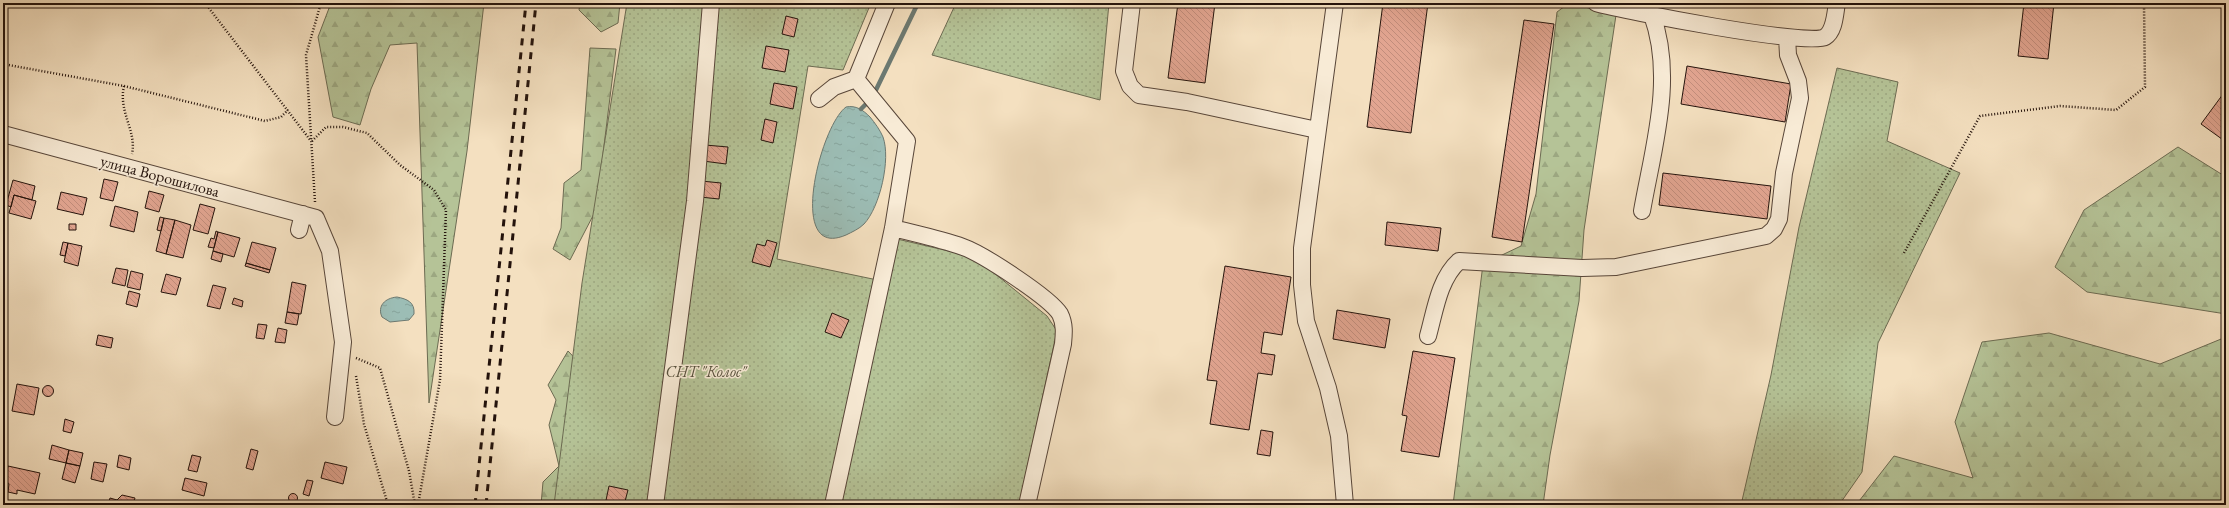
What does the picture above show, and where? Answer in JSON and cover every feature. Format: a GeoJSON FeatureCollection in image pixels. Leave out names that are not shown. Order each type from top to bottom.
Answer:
{"type":"FeatureCollection","features":[{"type":"Feature","properties":{"kind":"street"},"geometry":{"type":"LineString","coordinates":[[655,505],[695,201],[711,3]]}},
{"type":"Feature","properties":{"kind":"street"},"geometry":{"type":"LineString","coordinates":[[856,80],[887,3]]}},
{"type":"Feature","properties":{"kind":"street"},"geometry":{"type":"LineString","coordinates":[[1132,3],[1124,71],[1130,86],[1139,95],[1187,102],[1317,130]]}},
{"type":"Feature","properties":{"kind":"street"},"geometry":{"type":"LineString","coordinates":[[1335,3],[1302,248],[1302,285],[1306,321],[1328,388],[1339,436],[1345,505]]}},
{"type":"Feature","properties":{"kind":"street"},"geometry":{"type":"LineString","coordinates":[[1596,3],[1652,16],[1788,37],[1821,39],[1827,36],[1832,28],[1837,3]]}},
{"type":"Feature","properties":{"kind":"street"},"geometry":{"type":"LineString","coordinates":[[1642,211],[1658,120],[1662,82],[1662,51],[1652,16]]}},
{"type":"Feature","properties":{"kind":"street"},"geometry":{"type":"LineString","coordinates":[[1428,336],[1445,279],[1452,267],[1459,261],[1582,268],[1616,267],[1766,236],[1774,229],[1779,219],[1784,173],[1800,98],[1798,81],[1788,55],[1788,37]]}},
{"type":"Feature","properties":{"kind":"street"},"geometry":{"type":"LineString","coordinates":[[819,99],[834,87],[856,80]]}},
{"type":"Feature","properties":{"kind":"street"},"geometry":{"type":"LineString","coordinates":[[833,505],[892,228],[907,141],[856,80]]}},
{"type":"Feature","properties":{"kind":"street","name":"улица Ворошилова"},"geometry":{"type":"LineString","coordinates":[[3,134],[310,216]]}},
{"type":"Feature","properties":{"kind":"street"},"geometry":{"type":"LineString","coordinates":[[298,230],[310,216],[330,251],[343,342],[335,417]]}},
{"type":"Feature","properties":{"kind":"street"},"geometry":{"type":"LineString","coordinates":[[892,228],[941,240],[976,252],[1037,294],[1055,308],[1060,316],[1064,328],[1063,344],[1027,505]]}},
{"type":"Feature","properties":{"kind":"path"},"geometry":{"type":"LineString","coordinates":[[205,3],[312,141]]}},
{"type":"Feature","properties":{"kind":"path"},"geometry":{"type":"LineString","coordinates":[[310,216],[312,141],[306,56],[321,3]]}},
{"type":"Feature","properties":{"kind":"path"},"geometry":{"type":"LineString","coordinates":[[1904,253],[1980,116],[2060,106],[2116,110],[2145,87],[2144,3]]}},
{"type":"Feature","properties":{"kind":"path"},"geometry":{"type":"LineString","coordinates":[[3,64],[124,86],[265,121],[281,117],[288,110]]}},
{"type":"Feature","properties":{"kind":"path"},"geometry":{"type":"LineString","coordinates":[[124,86],[121,98],[134,146],[129,168]]}},
{"type":"Feature","properties":{"kind":"path"},"geometry":{"type":"LineString","coordinates":[[312,141],[326,127],[343,127],[367,132],[400,165],[434,190],[446,210],[440,380],[418,505]]}},
{"type":"Feature","properties":{"kind":"path"},"geometry":{"type":"LineString","coordinates":[[354,364],[353,357],[380,368],[409,471],[415,505]]}},
{"type":"Feature","properties":{"kind":"path"},"geometry":{"type":"LineString","coordinates":[[356,372],[364,424],[388,505]]}},
{"type":"Feature","properties":{"kind":"green space"},"geometry":{"type":"Polygon","coordinates":[[[331,3],[484,3],[467,151],[429,403],[417,43],[390,45],[371,89],[360,125],[333,117],[318,37],[331,3]]]}},
{"type":"Feature","properties":{"kind":"green space"},"geometry":{"type":"Polygon","coordinates":[[[580,3],[620,3],[618,23],[601,32],[579,10],[580,3]]]}},
{"type":"Feature","properties":{"kind":"green space","name":"СНТ \"Колос\""},"geometry":{"type":"Polygon","coordinates":[[[627,3],[871,3],[843,70],[808,66],[777,259],[887,282],[897,239],[957,253],[978,260],[1047,316],[1057,331],[1019,505],[554,505],[582,283],[627,3]]]}},
{"type":"Feature","properties":{"kind":"green space"},"geometry":{"type":"Polygon","coordinates":[[[956,3],[1109,3],[1100,100],[932,55],[956,3]]]}},
{"type":"Feature","properties":{"kind":"green space"},"geometry":{"type":"Polygon","coordinates":[[[1569,3],[1616,15],[1584,230],[1579,301],[1550,455],[1543,505],[1453,505],[1483,264],[1521,246],[1536,194],[1557,12],[1569,3]]]}},
{"type":"Feature","properties":{"kind":"green space"},"geometry":{"type":"Polygon","coordinates":[[[590,48],[616,49],[596,210],[570,260],[553,249],[561,228],[564,183],[581,170],[590,48]]]}},
{"type":"Feature","properties":{"kind":"green space"},"geometry":{"type":"Polygon","coordinates":[[[1837,68],[1898,82],[1887,141],[1960,173],[1878,343],[1862,472],[1839,505],[1741,505],[1771,375],[1799,227],[1837,68]]]}},
{"type":"Feature","properties":{"kind":"green space"},"geometry":{"type":"Polygon","coordinates":[[[2178,147],[2226,177],[2226,314],[2087,292],[2055,267],[2084,210],[2178,147]]]}},
{"type":"Feature","properties":{"kind":"green space"},"geometry":{"type":"Polygon","coordinates":[[[2049,333],[2160,364],[2226,337],[2226,505],[1856,505],[1894,456],[1973,478],[1955,422],[1982,342],[2049,333]]]}},
{"type":"Feature","properties":{"kind":"green space"},"geometry":{"type":"Polygon","coordinates":[[[568,351],[587,371],[576,505],[541,505],[543,482],[559,466],[549,425],[556,400],[548,385],[568,351]]]}},
{"type":"Feature","properties":{"kind":"water"},"geometry":{"type":"Polygon","coordinates":[[[846,107],[856,107],[862,110],[870,117],[879,129],[885,146],[885,170],[875,206],[864,224],[846,235],[828,238],[817,229],[813,211],[814,188],[819,163],[827,139],[836,119],[846,107]]]}},
{"type":"Feature","properties":{"kind":"water"},"geometry":{"type":"Polygon","coordinates":[[[397,297],[412,304],[414,314],[409,320],[390,322],[382,317],[381,306],[389,299],[397,297]]]}},
{"type":"Feature","properties":{"kind":"building"},"geometry":{"type":"Polygon","coordinates":[[[1178,3],[1215,3],[1205,83],[1168,78],[1178,3]]]}},
{"type":"Feature","properties":{"kind":"building"},"geometry":{"type":"Polygon","coordinates":[[[1383,3],[1428,3],[1411,133],[1367,127],[1383,3]]]}},
{"type":"Feature","properties":{"kind":"building"},"geometry":{"type":"Polygon","coordinates":[[[2024,3],[2054,3],[2048,59],[2018,56],[2024,3]]]}},
{"type":"Feature","properties":{"kind":"building"},"geometry":{"type":"Polygon","coordinates":[[[786,16],[798,19],[794,37],[782,34],[786,16]]]}},
{"type":"Feature","properties":{"kind":"building"},"geometry":{"type":"Polygon","coordinates":[[[1524,20],[1554,24],[1522,242],[1492,237],[1524,20]]]}},
{"type":"Feature","properties":{"kind":"building"},"geometry":{"type":"Polygon","coordinates":[[[766,46],[789,50],[785,72],[762,68],[766,46]]]}},
{"type":"Feature","properties":{"kind":"building"},"geometry":{"type":"Polygon","coordinates":[[[1687,66],[1791,84],[1785,122],[1681,104],[1687,66]]]}},
{"type":"Feature","properties":{"kind":"building"},"geometry":{"type":"Polygon","coordinates":[[[774,83],[797,87],[793,109],[770,104],[774,83]]]}},
{"type":"Feature","properties":{"kind":"building"},"geometry":{"type":"Polygon","coordinates":[[[2226,90],[2226,142],[2201,124],[2226,90]]]}},
{"type":"Feature","properties":{"kind":"building"},"geometry":{"type":"Polygon","coordinates":[[[765,119],[777,122],[773,143],[761,140],[765,119]]]}},
{"type":"Feature","properties":{"kind":"building"},"geometry":{"type":"Polygon","coordinates":[[[705,145],[728,147],[726,164],[703,161],[705,145]]]}},
{"type":"Feature","properties":{"kind":"building"},"geometry":{"type":"Polygon","coordinates":[[[1663,173],[1771,186],[1767,219],[1659,205],[1663,173]]]}},
{"type":"Feature","properties":{"kind":"building"},"geometry":{"type":"Polygon","coordinates":[[[104,179],[118,182],[113,201],[100,198],[104,179]]]}},
{"type":"Feature","properties":{"kind":"building"},"geometry":{"type":"Polygon","coordinates":[[[13,180],[35,186],[32,200],[14,195],[11,207],[6,205],[13,180]]]}},
{"type":"Feature","properties":{"kind":"building"},"geometry":{"type":"Polygon","coordinates":[[[701,181],[721,183],[719,199],[700,197],[701,181]]]}},
{"type":"Feature","properties":{"kind":"building"},"geometry":{"type":"Polygon","coordinates":[[[149,191],[164,195],[159,212],[145,208],[149,191]]]}},
{"type":"Feature","properties":{"kind":"building"},"geometry":{"type":"Polygon","coordinates":[[[61,192],[87,198],[83,215],[57,209],[61,192]]]}},
{"type":"Feature","properties":{"kind":"building"},"geometry":{"type":"Polygon","coordinates":[[[14,195],[36,201],[31,219],[9,213],[14,195]]]}},
{"type":"Feature","properties":{"kind":"building"},"geometry":{"type":"Polygon","coordinates":[[[200,204],[215,208],[208,234],[193,230],[200,204]]]}},
{"type":"Feature","properties":{"kind":"building"},"geometry":{"type":"Polygon","coordinates":[[[115,206],[138,212],[134,232],[110,226],[115,206]]]}},
{"type":"Feature","properties":{"kind":"building"},"geometry":{"type":"Polygon","coordinates":[[[160,217],[164,218],[161,231],[157,230],[160,217]]]}},
{"type":"Feature","properties":{"kind":"building"},"geometry":{"type":"Polygon","coordinates":[[[164,218],[175,220],[166,254],[156,251],[164,218]]]}},
{"type":"Feature","properties":{"kind":"building"},"geometry":{"type":"Polygon","coordinates":[[[175,220],[191,225],[183,258],[166,254],[175,220]]]}},
{"type":"Feature","properties":{"kind":"building"},"geometry":{"type":"Polygon","coordinates":[[[1387,222],[1441,228],[1438,251],[1385,245],[1387,222]]]}},
{"type":"Feature","properties":{"kind":"building"},"geometry":{"type":"Polygon","coordinates":[[[69,224],[76,224],[76,230],[69,230],[69,224]]]}},
{"type":"Feature","properties":{"kind":"building"},"geometry":{"type":"Polygon","coordinates":[[[216,231],[218,232],[214,248],[208,247],[211,238],[214,239],[216,231]]]}},
{"type":"Feature","properties":{"kind":"building"},"geometry":{"type":"Polygon","coordinates":[[[218,232],[240,238],[234,257],[213,251],[218,232]]]}},
{"type":"Feature","properties":{"kind":"building"},"geometry":{"type":"Polygon","coordinates":[[[767,240],[777,243],[770,267],[752,262],[757,244],[765,246],[767,240]]]}},
{"type":"Feature","properties":{"kind":"building"},"geometry":{"type":"Polygon","coordinates":[[[63,242],[68,243],[65,256],[60,255],[63,242]]]}},
{"type":"Feature","properties":{"kind":"building"},"geometry":{"type":"Polygon","coordinates":[[[252,242],[276,248],[270,270],[246,263],[252,242]]]}},
{"type":"Feature","properties":{"kind":"building"},"geometry":{"type":"Polygon","coordinates":[[[68,243],[82,246],[78,266],[64,262],[68,243]]]}},
{"type":"Feature","properties":{"kind":"building"},"geometry":{"type":"Polygon","coordinates":[[[213,251],[223,254],[221,262],[211,259],[213,251]]]}},
{"type":"Feature","properties":{"kind":"building"},"geometry":{"type":"Polygon","coordinates":[[[246,263],[270,270],[269,273],[245,266],[246,263]]]}},
{"type":"Feature","properties":{"kind":"building"},"geometry":{"type":"Polygon","coordinates":[[[1225,266],[1291,277],[1282,335],[1264,332],[1261,353],[1275,355],[1272,375],[1258,373],[1249,430],[1210,424],[1217,381],[1207,380],[1225,266]]]}},
{"type":"Feature","properties":{"kind":"building"},"geometry":{"type":"Polygon","coordinates":[[[116,268],[128,270],[125,286],[112,283],[116,268]]]}},
{"type":"Feature","properties":{"kind":"building"},"geometry":{"type":"Polygon","coordinates":[[[131,271],[143,274],[140,290],[127,287],[131,271]]]}},
{"type":"Feature","properties":{"kind":"building"},"geometry":{"type":"Polygon","coordinates":[[[166,274],[181,278],[176,295],[161,292],[166,274]]]}},
{"type":"Feature","properties":{"kind":"building"},"geometry":{"type":"Polygon","coordinates":[[[292,282],[306,285],[301,314],[287,312],[292,282]]]}},
{"type":"Feature","properties":{"kind":"building"},"geometry":{"type":"Polygon","coordinates":[[[213,285],[226,288],[220,309],[207,306],[213,285]]]}},
{"type":"Feature","properties":{"kind":"building"},"geometry":{"type":"Polygon","coordinates":[[[129,291],[140,294],[137,307],[126,304],[129,291]]]}},
{"type":"Feature","properties":{"kind":"building"},"geometry":{"type":"Polygon","coordinates":[[[234,298],[243,301],[242,307],[232,304],[234,298]]]}},
{"type":"Feature","properties":{"kind":"building"},"geometry":{"type":"Polygon","coordinates":[[[1337,310],[1390,319],[1385,348],[1333,339],[1337,310]]]}},
{"type":"Feature","properties":{"kind":"building"},"geometry":{"type":"Polygon","coordinates":[[[287,312],[299,314],[297,325],[285,323],[287,312]]]}},
{"type":"Feature","properties":{"kind":"building"},"geometry":{"type":"Polygon","coordinates":[[[832,313],[849,320],[841,338],[825,332],[832,313]]]}},
{"type":"Feature","properties":{"kind":"building"},"geometry":{"type":"Polygon","coordinates":[[[258,324],[267,325],[264,339],[256,338],[258,324]]]}},
{"type":"Feature","properties":{"kind":"building"},"geometry":{"type":"Polygon","coordinates":[[[278,328],[287,330],[285,343],[275,342],[278,328]]]}},
{"type":"Feature","properties":{"kind":"building"},"geometry":{"type":"Polygon","coordinates":[[[98,335],[113,338],[111,348],[96,345],[98,335]]]}},
{"type":"Feature","properties":{"kind":"building"},"geometry":{"type":"Polygon","coordinates":[[[1413,351],[1455,358],[1439,457],[1401,451],[1407,416],[1402,415],[1413,351]]]}},
{"type":"Feature","properties":{"kind":"building"},"geometry":{"type":"Polygon","coordinates":[[[17,384],[39,388],[34,415],[12,411],[17,384]]]}},
{"type":"Feature","properties":{"kind":"building"},"geometry":{"type":"Polygon","coordinates":[[[48,385],[52,387],[54,391],[52,395],[48,397],[44,395],[42,391],[44,387],[48,385]]]}},
{"type":"Feature","properties":{"kind":"building"},"geometry":{"type":"Polygon","coordinates":[[[65,419],[74,422],[71,433],[63,431],[65,419]]]}},
{"type":"Feature","properties":{"kind":"building"},"geometry":{"type":"Polygon","coordinates":[[[1261,430],[1273,432],[1270,456],[1257,454],[1261,430]]]}},
{"type":"Feature","properties":{"kind":"building"},"geometry":{"type":"Polygon","coordinates":[[[52,445],[69,450],[66,463],[49,459],[52,445]]]}},
{"type":"Feature","properties":{"kind":"building"},"geometry":{"type":"Polygon","coordinates":[[[251,449],[258,451],[253,470],[246,468],[251,449]]]}},
{"type":"Feature","properties":{"kind":"building"},"geometry":{"type":"Polygon","coordinates":[[[69,450],[83,453],[80,466],[66,463],[69,450]]]}},
{"type":"Feature","properties":{"kind":"building"},"geometry":{"type":"Polygon","coordinates":[[[119,455],[131,458],[129,470],[117,467],[119,455]]]}},
{"type":"Feature","properties":{"kind":"building"},"geometry":{"type":"Polygon","coordinates":[[[192,455],[201,457],[197,472],[188,470],[192,455]]]}},
{"type":"Feature","properties":{"kind":"building"},"geometry":{"type":"Polygon","coordinates":[[[94,462],[107,464],[103,482],[91,479],[94,462]]]}},
{"type":"Feature","properties":{"kind":"building"},"geometry":{"type":"Polygon","coordinates":[[[325,462],[347,467],[343,484],[321,478],[325,462]]]}},
{"type":"Feature","properties":{"kind":"building"},"geometry":{"type":"Polygon","coordinates":[[[66,463],[80,466],[75,483],[62,479],[66,463]]]}},
{"type":"Feature","properties":{"kind":"building"},"geometry":{"type":"Polygon","coordinates":[[[8,466],[40,473],[35,494],[17,490],[17,494],[8,492],[9,484],[5,482],[8,466]]]}},
{"type":"Feature","properties":{"kind":"building"},"geometry":{"type":"Polygon","coordinates":[[[185,478],[207,483],[204,496],[182,490],[185,478]]]}},
{"type":"Feature","properties":{"kind":"building"},"geometry":{"type":"Polygon","coordinates":[[[307,480],[313,481],[309,496],[303,494],[307,480]]]}},
{"type":"Feature","properties":{"kind":"building"},"geometry":{"type":"Polygon","coordinates":[[[609,486],[628,490],[624,505],[605,505],[609,486]]]}},
{"type":"Feature","properties":{"kind":"building"},"geometry":{"type":"Polygon","coordinates":[[[293,493],[298,498],[293,503],[288,498],[293,493]]]}},
{"type":"Feature","properties":{"kind":"building"},"geometry":{"type":"Polygon","coordinates":[[[122,495],[135,498],[133,505],[108,505],[110,498],[117,500],[122,495]]]}},
{"type":"Feature","properties":{"kind":"waterway"},"geometry":{"type":"LineString","coordinates":[[874,94],[918,3]]}},
{"type":"Feature","properties":{"kind":"waterway"},"geometry":{"type":"LineString","coordinates":[[861,109],[870,100]]}},
{"type":"Feature","properties":{"kind":"railway"},"geometry":{"type":"LineString","coordinates":[[475,505],[526,3]]}},
{"type":"Feature","properties":{"kind":"railway"},"geometry":{"type":"LineString","coordinates":[[486,505],[536,3]]}}]}
